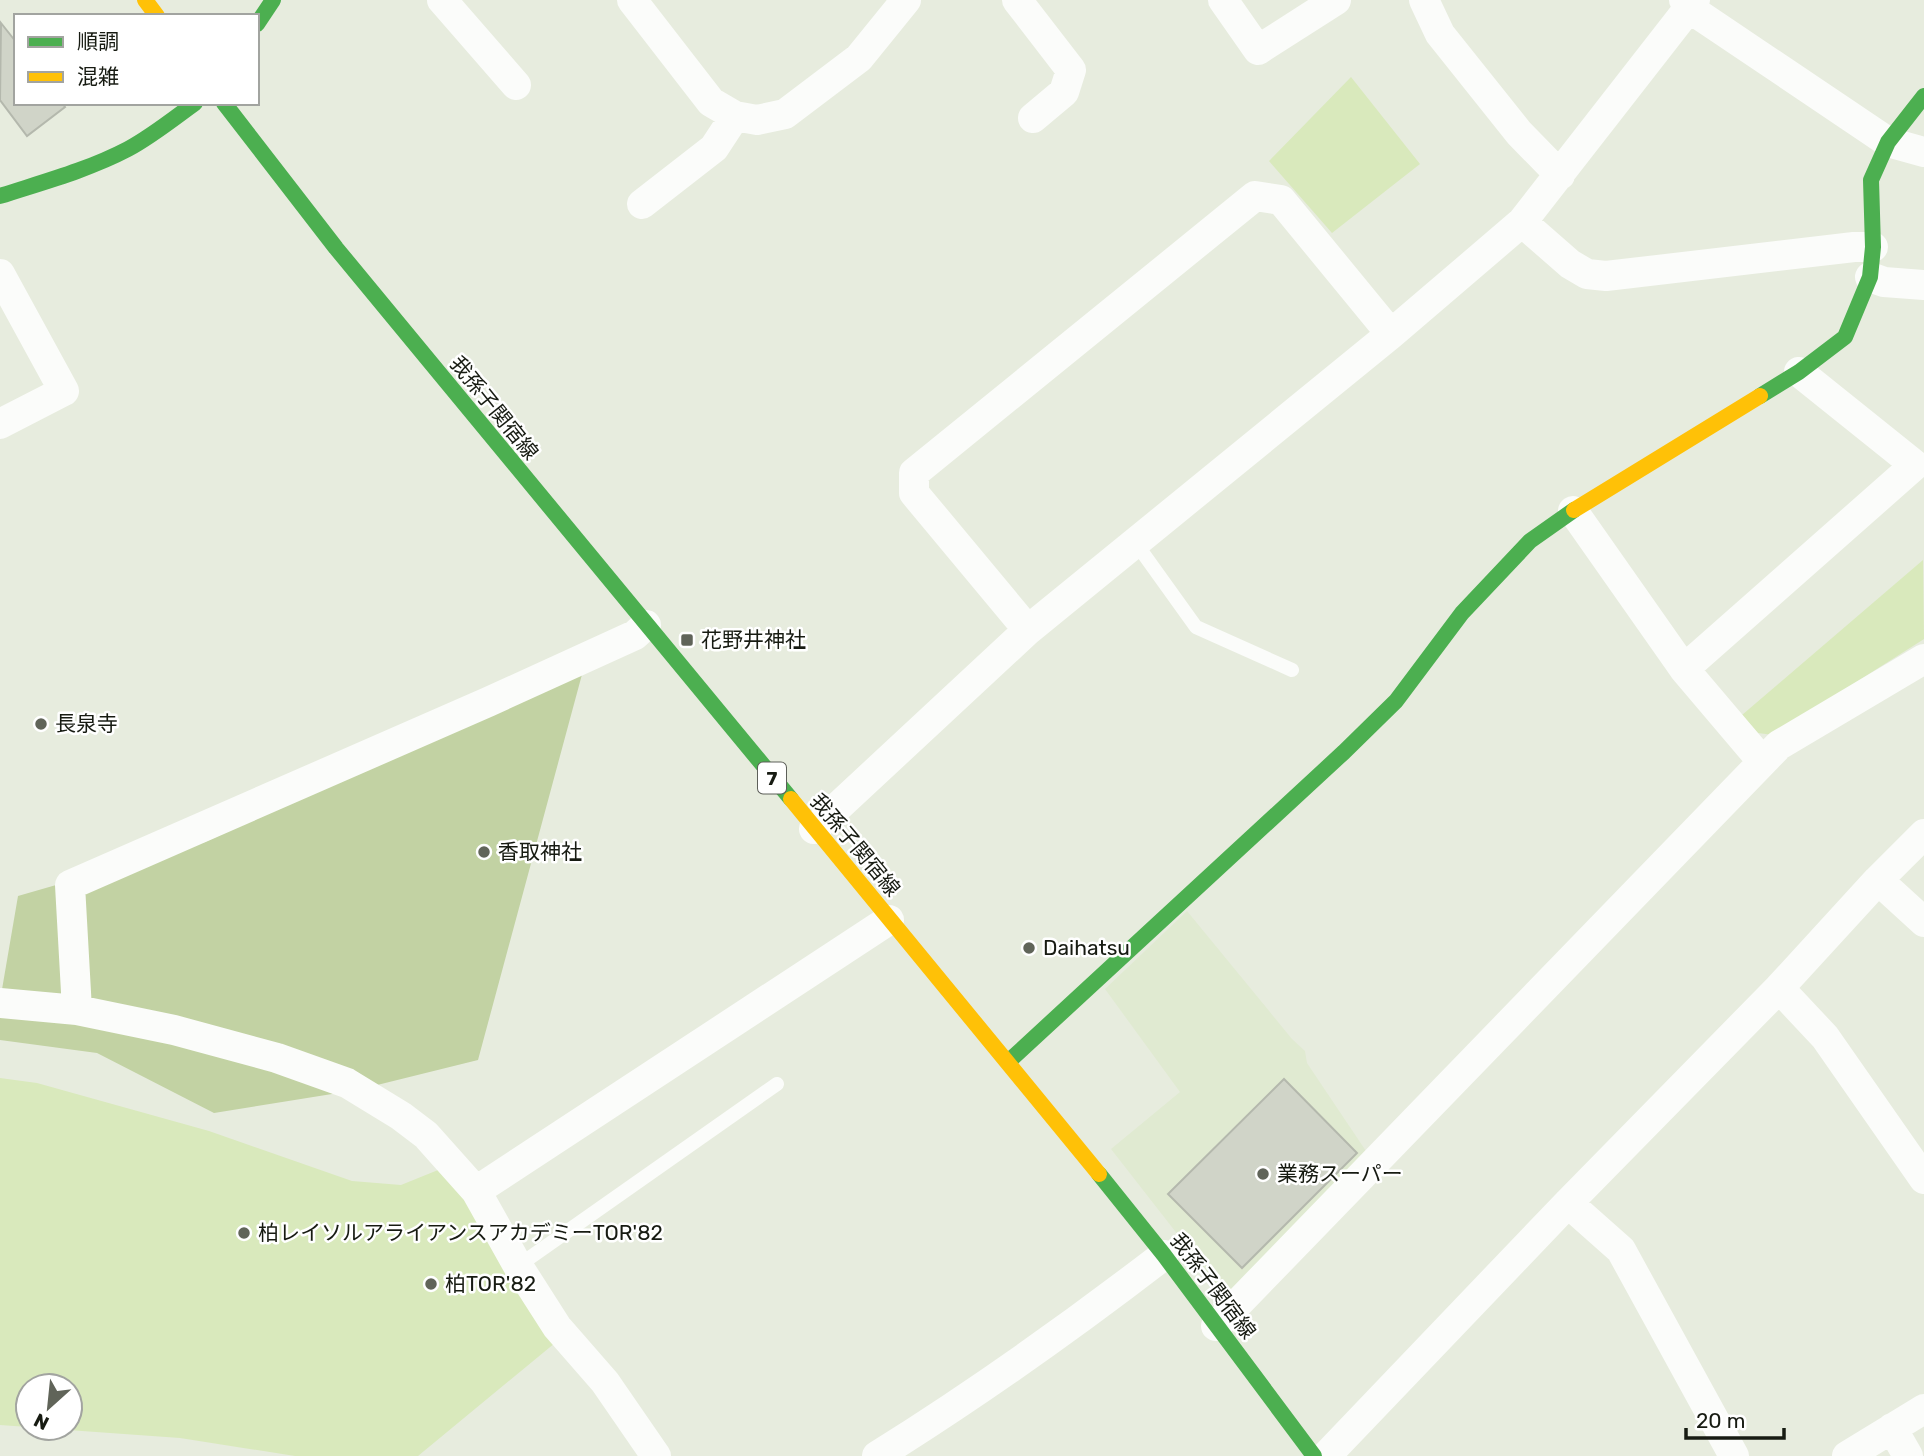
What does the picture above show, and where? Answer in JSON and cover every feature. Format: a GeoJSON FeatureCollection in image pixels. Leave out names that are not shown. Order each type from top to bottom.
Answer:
{"type":"FeatureCollection","features":[{"type":"Feature","properties":{"kind":"main road"},"geometry":{"type":"LineString","coordinates":[[259,21],[273,0]]}},
{"type":"Feature","properties":{"kind":"main road"},"geometry":{"type":"LineString","coordinates":[[1008,1062],[1396,701],[1462,613],[1530,541],[1573,511],[1799,372],[1845,337],[1870,277],[1873,247],[1871,180],[1888,142],[1924,96]]}},
{"type":"Feature","properties":{"kind":"main road"},"geometry":{"type":"LineString","coordinates":[[0,196],[67,175],[120,153],[167,125],[192,105]]}},
{"type":"Feature","properties":{"kind":"main road","name":"我孫子関宿線"},"geometry":{"type":"LineString","coordinates":[[226,105],[335,248],[1008,1062],[1164,1255],[1314,1456]]}},
{"type":"Feature","properties":{"kind":"street"},"geometry":{"type":"LineString","coordinates":[[442,0],[516,85]]}},
{"type":"Feature","properties":{"kind":"street"},"geometry":{"type":"LineString","coordinates":[[632,0],[711,102],[735,116],[757,120],[785,114],[859,58],[906,0]]}},
{"type":"Feature","properties":{"kind":"street"},"geometry":{"type":"LineString","coordinates":[[1017,0],[1071,71],[1064,92],[1033,118]]}},
{"type":"Feature","properties":{"kind":"street"},"geometry":{"type":"LineString","coordinates":[[1223,0],[1258,50],[1336,0]]}},
{"type":"Feature","properties":{"kind":"street"},"geometry":{"type":"LineString","coordinates":[[1424,0],[1440,33],[1519,133],[1560,176]]}},
{"type":"Feature","properties":{"kind":"street"},"geometry":{"type":"LineString","coordinates":[[814,829],[1028,630],[1391,334],[1521,222],[1560,176],[1689,3],[1888,142],[1924,152]]}},
{"type":"Feature","properties":{"kind":"street"},"geometry":{"type":"LineString","coordinates":[[642,204],[714,148],[735,116]]}},
{"type":"Feature","properties":{"kind":"street"},"geometry":{"type":"LineString","coordinates":[[1028,630],[914,493],[914,472],[1255,196],[1281,200],[1391,334]]}},
{"type":"Feature","properties":{"kind":"street"},"geometry":{"type":"LineString","coordinates":[[1521,222],[1570,264],[1587,274],[1606,276],[1873,247]]}},
{"type":"Feature","properties":{"kind":"street"},"geometry":{"type":"LineString","coordinates":[[0,274],[64,391],[0,424]]}},
{"type":"Feature","properties":{"kind":"street"},"geometry":{"type":"LineString","coordinates":[[1870,277],[1884,282],[1924,285]]}},
{"type":"Feature","properties":{"kind":"street"},"geometry":{"type":"LineString","coordinates":[[1684,669],[1915,465],[1799,372]]}},
{"type":"Feature","properties":{"kind":"street"},"geometry":{"type":"LineString","coordinates":[[1573,511],[1684,669],[1762,761]]}},
{"type":"Feature","properties":{"kind":"street"},"geometry":{"type":"LineString","coordinates":[[77,1010],[70,885],[512,691],[635,635],[646,625]]}},
{"type":"Feature","properties":{"kind":"street"},"geometry":{"type":"LineString","coordinates":[[1216,1326],[1779,744],[1924,659]]}},
{"type":"Feature","properties":{"kind":"street"},"geometry":{"type":"LineString","coordinates":[[1326,1456],[1779,988],[1924,834]]}},
{"type":"Feature","properties":{"kind":"street"},"geometry":{"type":"LineString","coordinates":[[1878,880],[1924,922]]}},
{"type":"Feature","properties":{"kind":"street"},"geometry":{"type":"LineString","coordinates":[[476,1191],[889,920]]}},
{"type":"Feature","properties":{"kind":"street"},"geometry":{"type":"LineString","coordinates":[[1779,988],[1825,1037],[1924,1179]]}},
{"type":"Feature","properties":{"kind":"street"},"geometry":{"type":"LineString","coordinates":[[0,1003],[77,1010],[187,1034],[277,1058],[347,1083],[401,1116],[426,1135],[476,1191],[518,1266],[557,1327],[605,1382],[656,1456]]}},
{"type":"Feature","properties":{"kind":"street"},"geometry":{"type":"LineString","coordinates":[[1568,1203],[1621,1250],[1734,1456]]}},
{"type":"Feature","properties":{"kind":"street"},"geometry":{"type":"LineString","coordinates":[[877,1456],[1086,1315],[1164,1255]]}},
{"type":"Feature","properties":{"kind":"street"},"geometry":{"type":"LineString","coordinates":[[1847,1456],[1924,1409]]}},
{"type":"Feature","properties":{"kind":"street"},"geometry":{"type":"LineString","coordinates":[[1892,1429],[1908,1456]]}},
{"type":"Feature","properties":{"kind":"lane"},"geometry":{"type":"LineString","coordinates":[[1135,542],[1196,627],[1292,670]]}},
{"type":"Feature","properties":{"kind":"lane"},"geometry":{"type":"LineString","coordinates":[[518,1266],[777,1084]]}},
{"type":"Feature","properties":{"kind":"shaded area","name":"業務スーパー"},"geometry":{"type":"Polygon","coordinates":[[[1187,911],[1292,1039],[1305,1051],[1307,1063],[1370,1157],[1228,1299],[1111,1149],[1180,1092],[1105,989],[1187,911]]]}},
{"type":"Feature","properties":{"kind":"green space"},"geometry":{"type":"Polygon","coordinates":[[[1351,77],[1420,164],[1332,233],[1269,161],[1351,77]]]}},
{"type":"Feature","properties":{"kind":"green space"},"geometry":{"type":"Polygon","coordinates":[[[1923,560],[1924,639],[1773,735],[1758,733],[1742,715],[1923,560]]]}},
{"type":"Feature","properties":{"kind":"green space"},"geometry":{"type":"Polygon","coordinates":[[[584,667],[478,1060],[357,1090],[214,1113],[97,1053],[0,1040],[0,1001],[18,896],[205,842],[584,667]]]}},
{"type":"Feature","properties":{"kind":"green space","name":"柏レイソルアライアンスアカデミーTOR'82"},"geometry":{"type":"Polygon","coordinates":[[[0,1078],[37,1083],[209,1131],[352,1181],[401,1185],[443,1168],[468,1197],[555,1343],[418,1456],[295,1456],[180,1438],[84,1431],[84,1372],[14,1372],[14,1426],[0,1425],[0,1078]]]}},
{"type":"Feature","properties":{"kind":"building"},"geometry":{"type":"Polygon","coordinates":[[[1,23],[14,39],[14,105],[65,107],[27,136],[0,100],[1,23]]]}},
{"type":"Feature","properties":{"kind":"building","name":"業務スーパー"},"geometry":{"type":"Polygon","coordinates":[[[1284,1079],[1357,1153],[1242,1268],[1168,1194],[1284,1079]]]}},
{"type":"Feature","properties":{"kind":"traffic: fast"},"geometry":{"type":"LineString","coordinates":[[259,21],[273,0]]}},
{"type":"Feature","properties":{"kind":"traffic: fast"},"geometry":{"type":"LineString","coordinates":[[1760,396],[1799,372],[1845,337],[1870,277],[1873,247],[1871,180],[1888,142],[1924,96]]}},
{"type":"Feature","properties":{"kind":"traffic: fast"},"geometry":{"type":"LineString","coordinates":[[0,196],[65,175],[128,149],[192,105]]}},
{"type":"Feature","properties":{"kind":"traffic: fast"},"geometry":{"type":"LineString","coordinates":[[226,105],[336,248],[791,799]]}},
{"type":"Feature","properties":{"kind":"traffic: fast"},"geometry":{"type":"LineString","coordinates":[[1008,1062],[1344,752],[1396,701],[1462,613],[1530,541],[1574,510]]}},
{"type":"Feature","properties":{"kind":"traffic: fast"},"geometry":{"type":"LineString","coordinates":[[1099,1174],[1164,1255],[1314,1456]]}},
{"type":"Feature","properties":{"kind":"traffic: slow"},"geometry":{"type":"LineString","coordinates":[[145,0],[156,14]]}},
{"type":"Feature","properties":{"kind":"traffic: slow"},"geometry":{"type":"LineString","coordinates":[[1574,510],[1760,396]]}},
{"type":"Feature","properties":{"kind":"traffic: slow"},"geometry":{"type":"LineString","coordinates":[[791,799],[1099,1174]]}},
{"type":"Feature","properties":{"kind":"place","name":"花野井神社"},"geometry":{"type":"Point","coordinates":[687,640]}},
{"type":"Feature","properties":{"kind":"place","name":"長泉寺"},"geometry":{"type":"Point","coordinates":[41,724]}},
{"type":"Feature","properties":{"kind":"place","name":"香取神社"},"geometry":{"type":"Point","coordinates":[484,852]}},
{"type":"Feature","properties":{"kind":"place","name":"Daihatsu"},"geometry":{"type":"Point","coordinates":[1029,948]}},
{"type":"Feature","properties":{"kind":"place","name":"業務スーパー"},"geometry":{"type":"Point","coordinates":[1263,1174]}},
{"type":"Feature","properties":{"kind":"place","name":"柏レイソルアライアンスアカデミーTOR'82"},"geometry":{"type":"Point","coordinates":[244,1233]}},
{"type":"Feature","properties":{"kind":"place","name":"柏TOR'82"},"geometry":{"type":"Point","coordinates":[431,1284]}}]}
